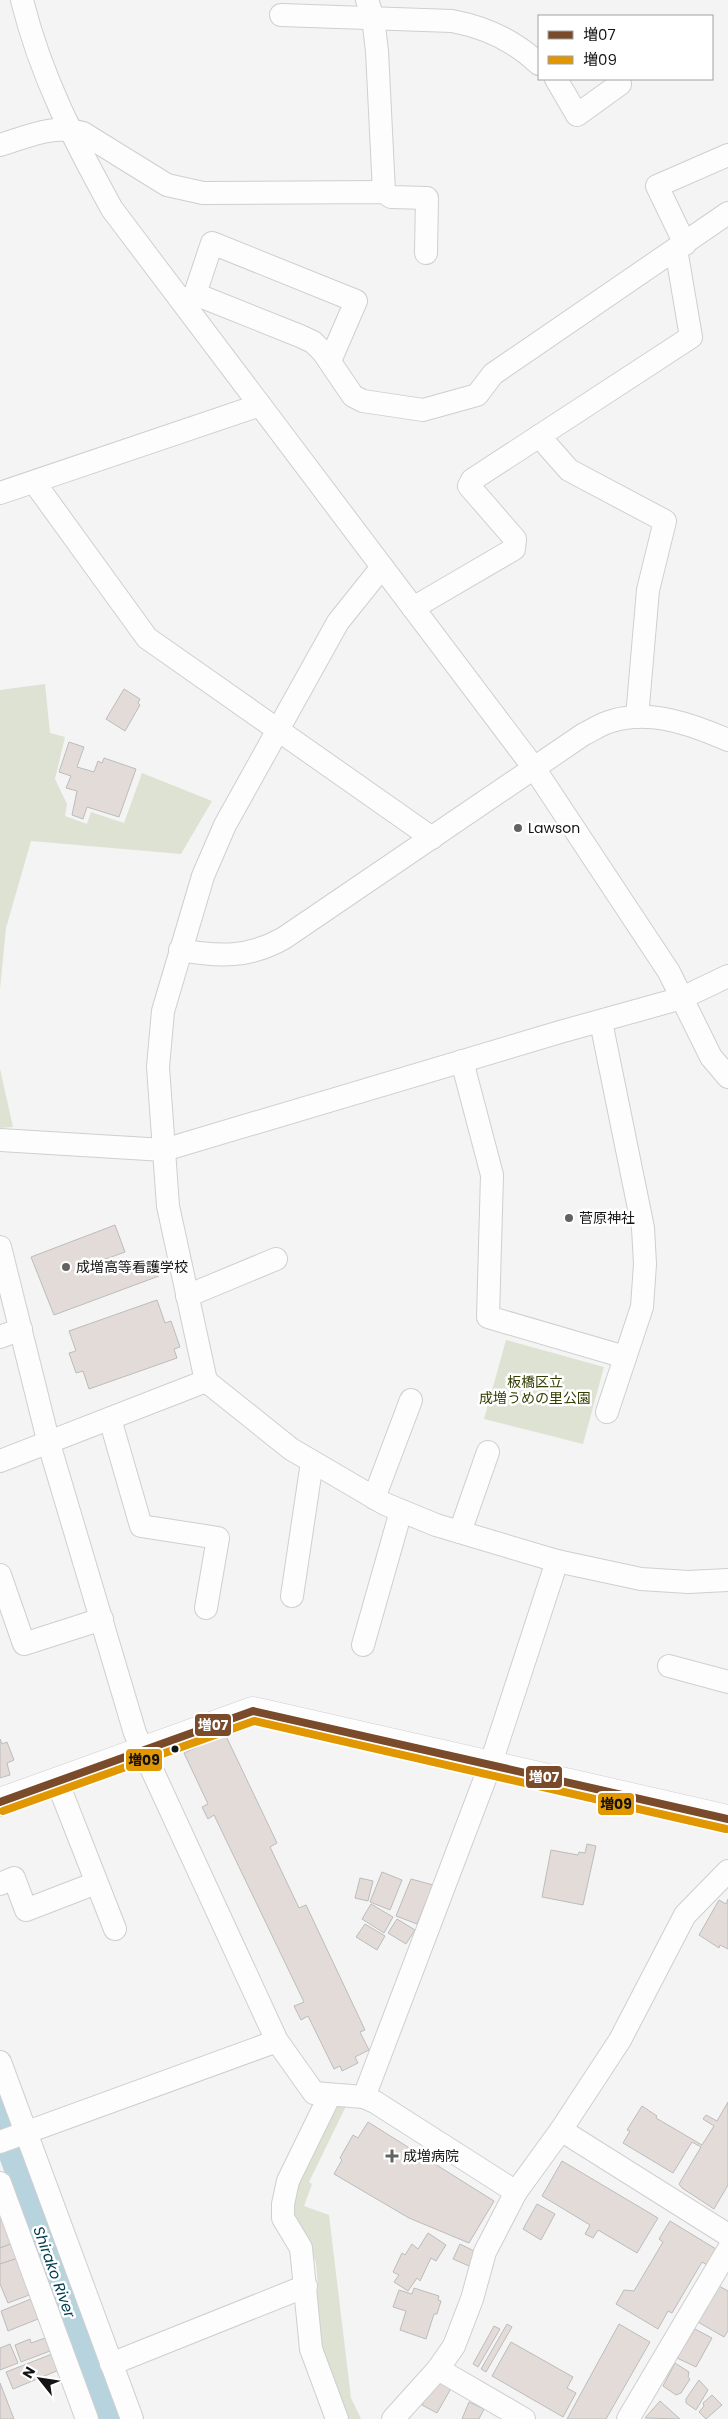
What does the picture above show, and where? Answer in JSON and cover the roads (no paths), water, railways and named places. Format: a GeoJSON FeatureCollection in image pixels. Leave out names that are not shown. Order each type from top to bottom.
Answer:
{"type":"FeatureCollection","features":[{"type":"Feature","properties":{"kind":"street"},"geometry":{"type":"LineString","coordinates":[[22,0],[32,40],[68,129],[112,209],[189,298],[260,405],[534,768],[669,972],[711,1057],[728,1076]]}},
{"type":"Feature","properties":{"kind":"street"},"geometry":{"type":"LineString","coordinates":[[370,9],[384,192]]}},
{"type":"Feature","properties":{"kind":"street"},"geometry":{"type":"LineString","coordinates":[[281,14],[370,9],[476,25],[523,49],[538,63]]}},
{"type":"Feature","properties":{"kind":"street"},"geometry":{"type":"LineString","coordinates":[[557,80],[577,115],[620,84]]}},
{"type":"Feature","properties":{"kind":"street"},"geometry":{"type":"LineString","coordinates":[[0,145],[56,129],[68,129],[83,134],[167,184],[203,193],[384,192],[391,197],[427,198],[426,253]]}},
{"type":"Feature","properties":{"kind":"street"},"geometry":{"type":"LineString","coordinates":[[413,608],[514,549],[515,539],[469,486],[472,480],[690,337],[680,247],[657,186],[728,154]]}},
{"type":"Feature","properties":{"kind":"street"},"geometry":{"type":"LineString","coordinates":[[189,298],[313,342],[330,361],[353,396],[363,401],[423,410],[477,395],[493,374],[728,213]]}},
{"type":"Feature","properties":{"kind":"street"},"geometry":{"type":"LineString","coordinates":[[189,298],[212,243],[356,302],[330,361]]}},
{"type":"Feature","properties":{"kind":"street"},"geometry":{"type":"LineString","coordinates":[[0,492],[260,405]]}},
{"type":"Feature","properties":{"kind":"street"},"geometry":{"type":"LineString","coordinates":[[539,436],[569,470],[665,521],[648,590],[636,717]]}},
{"type":"Feature","properties":{"kind":"street"},"geometry":{"type":"LineString","coordinates":[[34,482],[147,638],[432,838]]}},
{"type":"Feature","properties":{"kind":"street"},"geometry":{"type":"LineString","coordinates":[[382,567],[338,622],[225,825],[203,876],[163,1010],[158,1058],[168,1206],[206,1381],[268,1432],[312,1462],[374,1498],[401,1511],[460,1532],[557,1560],[641,1578],[688,1582],[728,1580]]}},
{"type":"Feature","properties":{"kind":"street"},"geometry":{"type":"LineString","coordinates":[[180,950],[243,955],[265,949],[584,734],[612,721],[636,717],[666,718],[728,740]]}},
{"type":"Feature","properties":{"kind":"street"},"geometry":{"type":"LineString","coordinates":[[0,1140],[164,1150],[682,998],[728,976]]}},
{"type":"Feature","properties":{"kind":"street"},"geometry":{"type":"LineString","coordinates":[[601,1022],[643,1228],[645,1264],[642,1307],[607,1412]]}},
{"type":"Feature","properties":{"kind":"street"},"geometry":{"type":"LineString","coordinates":[[462,1061],[492,1175],[488,1317],[625,1357]]}},
{"type":"Feature","properties":{"kind":"street"},"geometry":{"type":"LineString","coordinates":[[0,1247],[10,1333],[49,1444],[136,1733],[276,2041],[314,2093],[364,2097],[375,2102],[516,2192]]}},
{"type":"Feature","properties":{"kind":"street"},"geometry":{"type":"LineString","coordinates":[[187,1296],[276,1259]]}},
{"type":"Feature","properties":{"kind":"street"},"geometry":{"type":"LineString","coordinates":[[0,1462],[206,1381]]}},
{"type":"Feature","properties":{"kind":"street"},"geometry":{"type":"LineString","coordinates":[[374,1498],[411,1400]]}},
{"type":"Feature","properties":{"kind":"street"},"geometry":{"type":"LineString","coordinates":[[110,1420],[141,1526],[218,1538],[206,1608]]}},
{"type":"Feature","properties":{"kind":"street"},"geometry":{"type":"LineString","coordinates":[[460,1532],[488,1452]]}},
{"type":"Feature","properties":{"kind":"street"},"geometry":{"type":"LineString","coordinates":[[292,1596],[312,1462]]}},
{"type":"Feature","properties":{"kind":"street"},"geometry":{"type":"LineString","coordinates":[[363,1645],[401,1511]]}},
{"type":"Feature","properties":{"kind":"street"},"geometry":{"type":"LineString","coordinates":[[364,2097],[491,1764],[557,1560]]}},
{"type":"Feature","properties":{"kind":"street"},"geometry":{"type":"LineString","coordinates":[[0,1575],[24,1644],[102,1618]]}},
{"type":"Feature","properties":{"kind":"street"},"geometry":{"type":"LineString","coordinates":[[669,1666],[728,1682]]}},
{"type":"Feature","properties":{"kind":"street"},"geometry":{"type":"LineString","coordinates":[[0,1802],[252,1710],[728,1819]]}},
{"type":"Feature","properties":{"kind":"street"},"geometry":{"type":"LineString","coordinates":[[57,1781],[115,1929]]}},
{"type":"Feature","properties":{"kind":"street"},"geometry":{"type":"LineString","coordinates":[[392,2419],[438,2369],[454,2346],[472,2299],[485,2252],[516,2192],[561,2130],[620,2040],[685,1915],[728,1871]]}},
{"type":"Feature","properties":{"kind":"street"},"geometry":{"type":"LineString","coordinates":[[0,1884],[14,1878],[26,1910],[96,1883]]}},
{"type":"Feature","properties":{"kind":"street"},"geometry":{"type":"LineString","coordinates":[[0,2142],[276,2041]]}},
{"type":"Feature","properties":{"kind":"street"},"geometry":{"type":"LineString","coordinates":[[0,2062],[24,2133],[132,2419]]}},
{"type":"Feature","properties":{"kind":"street"},"geometry":{"type":"LineString","coordinates":[[330,2095],[288,2181],[283,2204],[283,2218],[301,2248],[311,2349],[337,2419]]}},
{"type":"Feature","properties":{"kind":"street"},"geometry":{"type":"LineString","coordinates":[[561,2130],[728,2236]]}},
{"type":"Feature","properties":{"kind":"street"},"geometry":{"type":"LineString","coordinates":[[0,2183],[87,2419]]}},
{"type":"Feature","properties":{"kind":"street"},"geometry":{"type":"LineString","coordinates":[[628,2419],[728,2250]]}},
{"type":"Feature","properties":{"kind":"street"},"geometry":{"type":"LineString","coordinates":[[111,2364],[306,2286]]}},
{"type":"Feature","properties":{"kind":"street"},"geometry":{"type":"LineString","coordinates":[[438,2369],[524,2419]]}},
{"type":"Feature","properties":{"kind":"water","name":"Shirako River"},"geometry":{"type":"Polygon","coordinates":[[[0,2082],[125,2419],[95,2419],[0,2160],[0,2082]]]}},
{"type":"Feature","properties":{"kind":"place","name":"Lawson"},"geometry":{"type":"Point","coordinates":[518,828]}},
{"type":"Feature","properties":{"kind":"place","name":"菅原神社"},"geometry":{"type":"Point","coordinates":[569,1218]}},
{"type":"Feature","properties":{"kind":"place","name":"成増高等看護学校"},"geometry":{"type":"Point","coordinates":[66,1267]}},
{"type":"Feature","properties":{"kind":"place","name":"成増病院"},"geometry":{"type":"Point","coordinates":[392,2156]}},
{"type":"Feature","properties":{"kind":"park label","name":"板橋区立 成増うめの里公園"},"geometry":{"type":"Point","coordinates":[535,1390]}}]}
